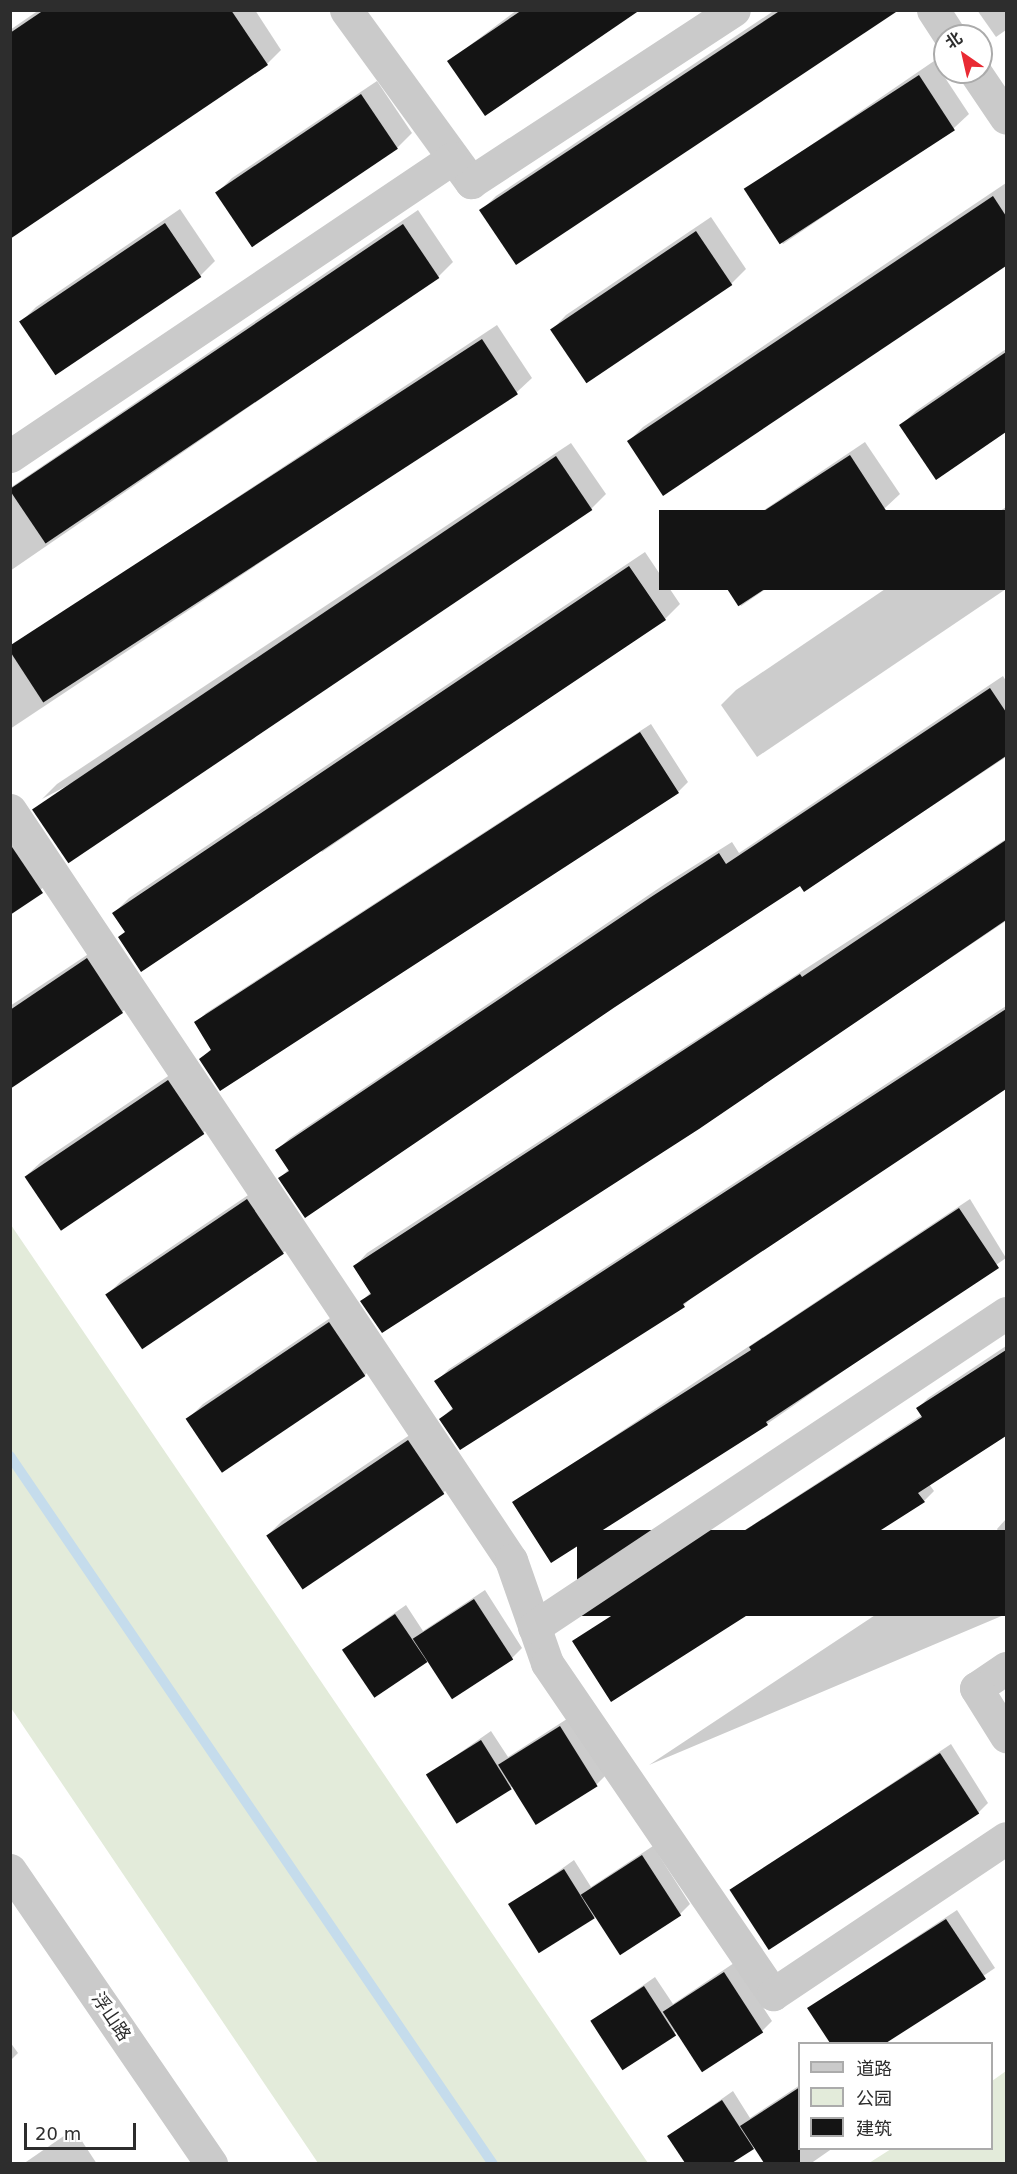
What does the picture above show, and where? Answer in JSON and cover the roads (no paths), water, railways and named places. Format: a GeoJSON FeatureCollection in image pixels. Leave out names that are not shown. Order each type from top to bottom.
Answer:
{"type":"FeatureCollection","features":[{"type":"Feature","properties":{"kind":"street"},"geometry":{"type":"LineString","coordinates":[[346,10],[471,182],[734,10]]}},
{"type":"Feature","properties":{"kind":"street"},"geometry":{"type":"LineString","coordinates":[[933,10],[942,24]]}},
{"type":"Feature","properties":{"kind":"street"},"geometry":{"type":"LineString","coordinates":[[983,84],[1006,118]]}},
{"type":"Feature","properties":{"kind":"street"},"geometry":{"type":"LineString","coordinates":[[10,456],[453,158]]}},
{"type":"Feature","properties":{"kind":"street"},"geometry":{"type":"LineString","coordinates":[[10,810],[511,1560],[547,1663],[773,1994],[1006,1838]]}},
{"type":"Feature","properties":{"kind":"street"},"geometry":{"type":"LineString","coordinates":[[534,1627],[1006,1313]]}},
{"type":"Feature","properties":{"kind":"street"},"geometry":{"type":"LineString","coordinates":[[1006,1668],[976,1688],[1006,1736]]}},
{"type":"Feature","properties":{"kind":"street","name":"浮山路"},"geometry":{"type":"LineString","coordinates":[[10,1870],[211,2163]]}},
{"type":"Feature","properties":{"kind":"waterway"},"geometry":{"type":"LineString","coordinates":[[10,1456],[493,2164]]}}]}
